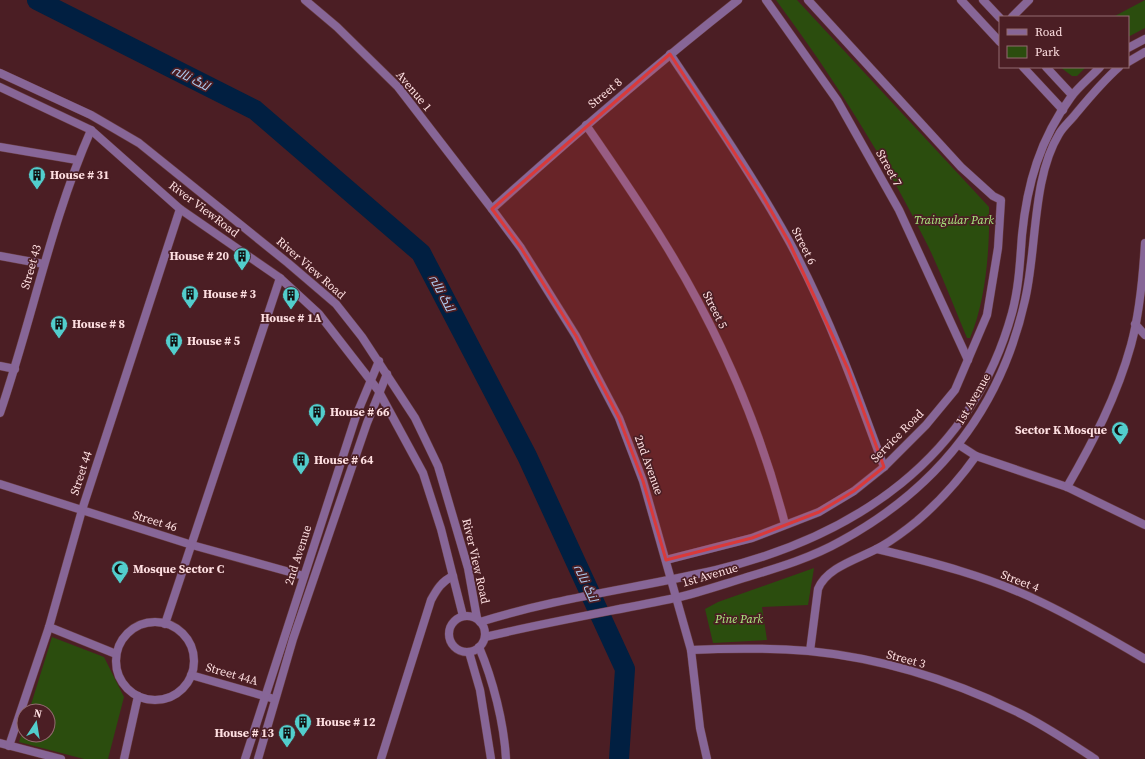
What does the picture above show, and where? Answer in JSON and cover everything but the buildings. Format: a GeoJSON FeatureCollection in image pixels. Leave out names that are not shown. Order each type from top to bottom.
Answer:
{"type":"FeatureCollection","features":[{"type":"Feature","properties":{"kind":"street","name":"Avenue 1"},"geometry":{"type":"LineString","coordinates":[[305,0],[337,27],[398,87],[492,209]]}},
{"type":"Feature","properties":{"kind":"street","name":"Street 8"},"geometry":{"type":"LineString","coordinates":[[492,209],[586,125],[670,54],[738,0]]}},
{"type":"Feature","properties":{"kind":"street","name":"Street 7"},"geometry":{"type":"LineString","coordinates":[[766,0],[841,106],[898,210],[968,360]]}},
{"type":"Feature","properties":{"kind":"street","name":"Service Road"},"geometry":{"type":"LineString","coordinates":[[666,560],[752,538],[819,512],[854,491],[884,467],[926,425],[955,390],[987,316],[998,248],[1002,200],[993,196],[961,167],[808,0]]}},
{"type":"Feature","properties":{"kind":"street"},"geometry":{"type":"LineString","coordinates":[[961,0],[999,41]]}},
{"type":"Feature","properties":{"kind":"street"},"geometry":{"type":"LineString","coordinates":[[983,0],[999,17]]}},
{"type":"Feature","properties":{"kind":"street"},"geometry":{"type":"LineString","coordinates":[[1013,16],[1029,0]]}},
{"type":"Feature","properties":{"kind":"street"},"geometry":{"type":"LineString","coordinates":[[1129,47],[1145,39]]}},
{"type":"Feature","properties":{"kind":"street"},"geometry":{"type":"LineString","coordinates":[[1129,61],[1145,52]]}},
{"type":"Feature","properties":{"kind":"street","name":"Street 6"},"geometry":{"type":"LineString","coordinates":[[670,54],[762,194],[789,242],[816,296],[848,369],[884,467]]}},
{"type":"Feature","properties":{"kind":"street"},"geometry":{"type":"LineString","coordinates":[[1024,68],[1063,110]]}},
{"type":"Feature","properties":{"kind":"street"},"geometry":{"type":"LineString","coordinates":[[1047,68],[1072,95]]}},
{"type":"Feature","properties":{"kind":"street","name":"1st Avenue"},"geometry":{"type":"LineString","coordinates":[[479,620],[717,569],[771,553],[823,533],[867,509],[905,482],[947,440],[979,392],[997,354],[1012,313],[1020,274],[1022,234],[1029,187],[1043,142],[1072,95],[1099,68]]}},
{"type":"Feature","properties":{"kind":"street","name":"1st Avenue"},"geometry":{"type":"LineString","coordinates":[[485,637],[632,605],[677,597],[777,568],[841,541],[908,496],[942,465],[959,445],[977,418],[1001,376],[1017,333],[1033,258],[1039,194],[1047,159],[1059,133],[1097,87],[1118,68]]}},
{"type":"Feature","properties":{"kind":"street","name":"River View Road"},"geometry":{"type":"LineString","coordinates":[[0,73],[91,115],[139,143],[288,263],[336,304],[379,361],[415,418],[438,466],[468,568],[479,620]]}},
{"type":"Feature","properties":{"kind":"street","name":"River ViewRoad"},"geometry":{"type":"LineString","coordinates":[[0,87],[91,130],[180,209],[280,278],[319,314],[370,380]]}},
{"type":"Feature","properties":{"kind":"street","name":"Street 5"},"geometry":{"type":"LineString","coordinates":[[586,125],[631,189],[666,245],[714,334],[733,376],[774,481],[785,524]]}},
{"type":"Feature","properties":{"kind":"street","name":"Street 43"},"geometry":{"type":"LineString","coordinates":[[0,414],[15,369],[44,264],[77,160],[91,130]]}},
{"type":"Feature","properties":{"kind":"street"},"geometry":{"type":"LineString","coordinates":[[0,147],[77,160]]}},
{"type":"Feature","properties":{"kind":"street","name":"Street 44"},"geometry":{"type":"LineString","coordinates":[[9,746],[49,626],[82,510],[180,209]]}},
{"type":"Feature","properties":{"kind":"street","name":"2nd Avenue"},"geometry":{"type":"LineString","coordinates":[[492,209],[521,248],[576,336],[619,418],[643,481],[692,650],[700,728],[707,759]]}},
{"type":"Feature","properties":{"kind":"street"},"geometry":{"type":"LineString","coordinates":[[1067,487],[1100,428],[1114,395],[1131,345],[1142,290],[1145,243]]}},
{"type":"Feature","properties":{"kind":"street"},"geometry":{"type":"LineString","coordinates":[[0,256],[44,264]]}},
{"type":"Feature","properties":{"kind":"street"},"geometry":{"type":"LineString","coordinates":[[165,624],[280,278]]}},
{"type":"Feature","properties":{"kind":"street"},"geometry":{"type":"LineString","coordinates":[[1136,320],[1145,309]]}},
{"type":"Feature","properties":{"kind":"street"},"geometry":{"type":"LineString","coordinates":[[1136,320],[1145,335]]}},
{"type":"Feature","properties":{"kind":"street","name":"2nd Avenue"},"geometry":{"type":"LineString","coordinates":[[245,759],[356,416],[379,361]]}},
{"type":"Feature","properties":{"kind":"street"},"geometry":{"type":"LineString","coordinates":[[0,366],[15,369]]}},
{"type":"Feature","properties":{"kind":"street","name":"2nd Avenue"},"geometry":{"type":"LineString","coordinates":[[258,759],[293,639],[378,390],[386,374]]}},
{"type":"Feature","properties":{"kind":"street","name":"River View Road"},"geometry":{"type":"LineString","coordinates":[[370,380],[378,390],[423,473],[463,616]]}},
{"type":"Feature","properties":{"kind":"street"},"geometry":{"type":"LineString","coordinates":[[959,445],[976,456],[1067,487],[1145,525]]}},
{"type":"Feature","properties":{"kind":"street"},"geometry":{"type":"LineString","coordinates":[[810,652],[818,590],[821,581],[829,573],[877,549],[916,521],[963,475],[976,456]]}},
{"type":"Feature","properties":{"kind":"street","name":"Street 46"},"geometry":{"type":"LineString","coordinates":[[0,484],[192,545],[304,576]]}},
{"type":"Feature","properties":{"kind":"street","name":"Street 4"},"geometry":{"type":"LineString","coordinates":[[877,549],[967,573],[1040,601],[1101,632],[1145,659]]}},
{"type":"Feature","properties":{"kind":"street"},"geometry":{"type":"LineString","coordinates":[[381,759],[431,600],[437,589],[445,580],[453,576]]}},
{"type":"Feature","properties":{"kind":"street"},"geometry":{"type":"LineString","coordinates":[[463,616],[479,620],[486,630],[484,644],[472,652],[458,650],[449,638],[451,624],[463,616]]}},
{"type":"Feature","properties":{"kind":"street"},"geometry":{"type":"LineString","coordinates":[[152,622],[165,624],[177,629],[186,638],[192,649],[193,656],[191,675],[185,686],[175,694],[163,699],[150,700],[138,696],[128,689],[120,679],[116,667],[116,654],[121,642],[129,632],[140,625],[152,622]]}},
{"type":"Feature","properties":{"kind":"street"},"geometry":{"type":"LineString","coordinates":[[49,626],[116,654]]}},
{"type":"Feature","properties":{"kind":"street"},"geometry":{"type":"LineString","coordinates":[[479,647],[492,685],[505,747],[506,759]]}},
{"type":"Feature","properties":{"kind":"street","name":"Street 3"},"geometry":{"type":"LineString","coordinates":[[692,650],[740,648],[810,652],[855,658],[904,669],[958,687],[1015,711],[1095,759]]}},
{"type":"Feature","properties":{"kind":"street"},"geometry":{"type":"LineString","coordinates":[[469,652],[480,690],[491,759]]}},
{"type":"Feature","properties":{"kind":"street","name":"Street 44A"},"geometry":{"type":"LineString","coordinates":[[191,675],[276,699]]}},
{"type":"Feature","properties":{"kind":"street"},"geometry":{"type":"LineString","coordinates":[[124,759],[138,696]]}},
{"type":"Feature","properties":{"kind":"street"},"geometry":{"type":"LineString","coordinates":[[0,743],[61,759]]}},
{"type":"Feature","properties":{"kind":"highlighted area"},"geometry":{"type":"Polygon","coordinates":[[[670,54],[762,195],[789,242],[848,369],[884,467],[854,491],[819,512],[752,538],[666,560],[643,481],[619,418],[576,336],[521,248],[492,209],[670,54]]]}},
{"type":"Feature","properties":{"kind":"green space","name":"Traingular Park"},"geometry":{"type":"Polygon","coordinates":[[[776,0],[797,0],[989,207],[989,239],[986,274],[980,308],[970,338],[967,338],[928,246],[912,214],[876,150],[818,59],[776,0]]]}},
{"type":"Feature","properties":{"kind":"green space"},"geometry":{"type":"Polygon","coordinates":[[[1145,0],[1145,28],[1129,36],[1129,16],[1115,16],[1145,0]]]}},
{"type":"Feature","properties":{"kind":"green space"},"geometry":{"type":"Polygon","coordinates":[[[1061,68],[1085,68],[1077,76],[1072,76],[1061,68]]]}},
{"type":"Feature","properties":{"kind":"green space","name":"Pine Park"},"geometry":{"type":"Polygon","coordinates":[[[814,568],[808,605],[762,607],[767,640],[713,643],[705,609],[718,602],[814,568]]]}},
{"type":"Feature","properties":{"kind":"green space"},"geometry":{"type":"Polygon","coordinates":[[[52,637],[104,657],[124,697],[108,759],[84,759],[23,743],[56,743],[56,703],[31,703],[52,637]]]}},
{"type":"Feature","properties":{"kind":"waterway","name":"لنگ نالہ"},"geometry":{"type":"LineString","coordinates":[[37,0],[255,110],[421,253],[527,456],[625,669],[619,759]]}},
{"type":"Feature","properties":{"kind":"place","name":"House # 31"},"geometry":{"type":"Point","coordinates":[37,190]}},
{"type":"Feature","properties":{"kind":"place","name":"House # 20"},"geometry":{"type":"Point","coordinates":[242,271]}},
{"type":"Feature","properties":{"kind":"place","name":"House # 3"},"geometry":{"type":"Point","coordinates":[190,309]}},
{"type":"Feature","properties":{"kind":"place","name":"House # 1A"},"geometry":{"type":"Point","coordinates":[291,310]}},
{"type":"Feature","properties":{"kind":"place","name":"House # 8"},"geometry":{"type":"Point","coordinates":[59,339]}},
{"type":"Feature","properties":{"kind":"place","name":"House # 5"},"geometry":{"type":"Point","coordinates":[174,356]}},
{"type":"Feature","properties":{"kind":"place","name":"House # 66"},"geometry":{"type":"Point","coordinates":[317,427]}},
{"type":"Feature","properties":{"kind":"place","name":"Sector K Mosque"},"geometry":{"type":"Point","coordinates":[1120,445]}},
{"type":"Feature","properties":{"kind":"place","name":"House # 64"},"geometry":{"type":"Point","coordinates":[301,475]}},
{"type":"Feature","properties":{"kind":"place","name":"Mosque Sector C"},"geometry":{"type":"Point","coordinates":[120,584]}},
{"type":"Feature","properties":{"kind":"place","name":"House # 12"},"geometry":{"type":"Point","coordinates":[303,737]}},
{"type":"Feature","properties":{"kind":"place","name":"House # 13"},"geometry":{"type":"Point","coordinates":[287,748]}}]}
